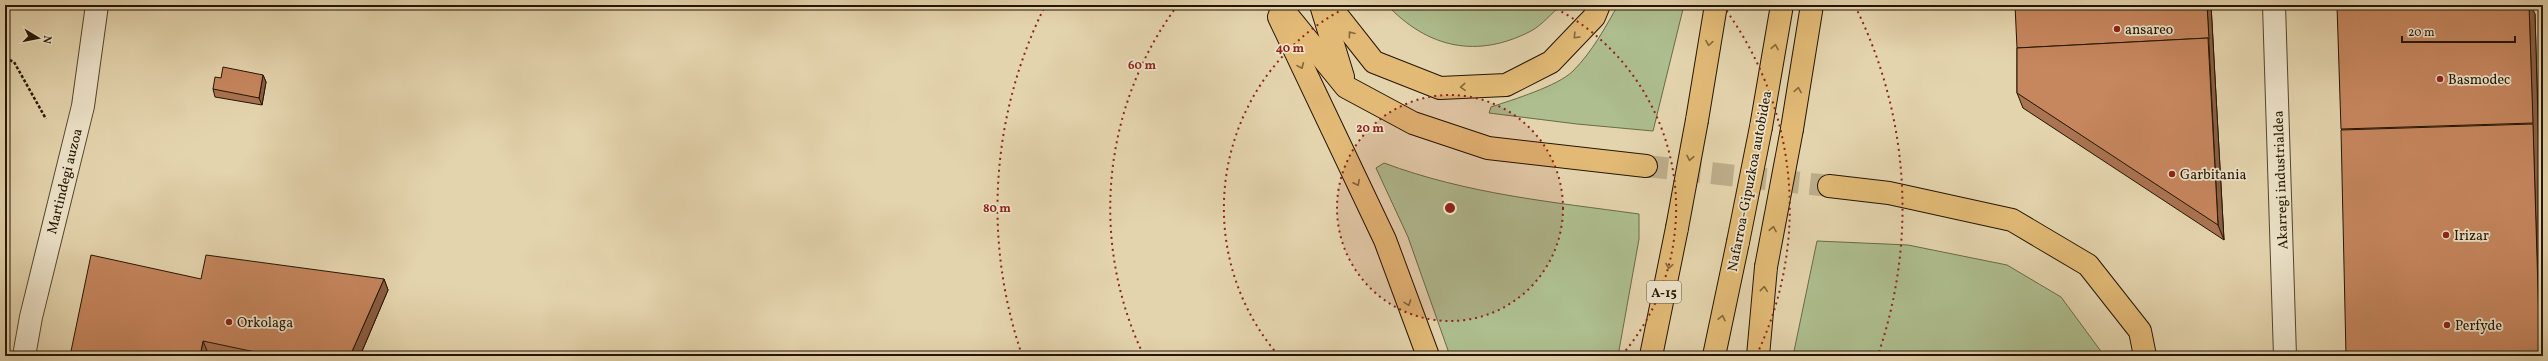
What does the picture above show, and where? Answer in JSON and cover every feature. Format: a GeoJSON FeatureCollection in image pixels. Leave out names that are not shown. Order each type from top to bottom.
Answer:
{"type":"FeatureCollection","features":[{"type":"Feature","properties":{"kind":"highway"},"geometry":{"type":"LineString","coordinates":[[1273,5],[1323,113],[1385,240],[1428,356]]}},
{"type":"Feature","properties":{"kind":"highway"},"geometry":{"type":"LineString","coordinates":[[1279,5],[1346,88],[1413,123],[1488,148],[1646,166]]}},
{"type":"Feature","properties":{"kind":"highway"},"geometry":{"type":"LineString","coordinates":[[1321,5],[1346,88]]}},
{"type":"Feature","properties":{"kind":"highway"},"geometry":{"type":"LineString","coordinates":[[1329,5],[1374,62],[1440,88],[1506,85],[1551,62],[1594,17],[1599,5]]}},
{"type":"Feature","properties":{"kind":"highway","name":"A-15"},"geometry":{"type":"LineString","coordinates":[[1651,356],[1697,120],[1716,5]]}},
{"type":"Feature","properties":{"kind":"highway","name":"Nafarroa-Gipuzkoa autobidea"},"geometry":{"type":"LineString","coordinates":[[1714,356],[1761,126],[1782,5]]}},
{"type":"Feature","properties":{"kind":"highway"},"geometry":{"type":"LineString","coordinates":[[1758,356],[1766,267],[1792,129],[1812,5]]}},
{"type":"Feature","properties":{"kind":"highway"},"geometry":{"type":"LineString","coordinates":[[1829,186],[1889,193],[2012,220],[2088,265],[2140,331],[2145,356]]}},
{"type":"Feature","properties":{"kind":"street","name":"Martindegi auzoa"},"geometry":{"type":"LineString","coordinates":[[24,356],[31,317],[83,106],[97,5]]}},
{"type":"Feature","properties":{"kind":"street","name":"Akarregi industrialdea"},"geometry":{"type":"LineString","coordinates":[[2274,5],[2285,356]]}},
{"type":"Feature","properties":{"kind":"path"},"geometry":{"type":"LineString","coordinates":[[5,58],[14,62],[49,124]]}},
{"type":"Feature","properties":{"kind":"green space"},"geometry":{"type":"Polygon","coordinates":[[[1387,5],[1561,5],[1531,31],[1511,40],[1491,45],[1473,46],[1454,45],[1436,40],[1403,20],[1387,5]]]}},
{"type":"Feature","properties":{"kind":"green space"},"geometry":{"type":"Polygon","coordinates":[[[1618,5],[1684,5],[1653,131],[1577,124],[1489,113],[1491,107],[1546,87],[1566,77],[1580,64],[1592,48],[1618,5]]]}},
{"type":"Feature","properties":{"kind":"green space"},"geometry":{"type":"Polygon","coordinates":[[[1384,163],[1415,174],[1478,190],[1542,201],[1639,214],[1639,239],[1618,356],[1450,356],[1408,237],[1376,168],[1384,163]]]}},
{"type":"Feature","properties":{"kind":"green space"},"geometry":{"type":"Polygon","coordinates":[[[1817,241],[1908,245],[2007,265],[2061,297],[2100,350],[2101,356],[1793,356],[1817,241]]]}},
{"type":"Feature","properties":{"kind":"building","name":"ansareo"},"geometry":{"type":"Polygon","coordinates":[[[2015,5],[2207,5],[2209,39],[2017,48],[2015,5]]]}},
{"type":"Feature","properties":{"kind":"building","name":"Basmodec"},"geometry":{"type":"Polygon","coordinates":[[[2529,5],[2533,123],[2341,129],[2337,6],[2529,5]]]}},
{"type":"Feature","properties":{"kind":"building","name":"Garbitania"},"geometry":{"type":"Polygon","coordinates":[[[2208,38],[2218,225],[2017,93],[2017,48],[2208,38]]]}},
{"type":"Feature","properties":{"kind":"building"},"geometry":{"type":"Polygon","coordinates":[[[223,67],[263,75],[259,98],[213,89],[215,77],[221,78],[223,67]]]}},
{"type":"Feature","properties":{"kind":"building"},"geometry":{"type":"Polygon","coordinates":[[[2533,124],[2540,356],[2346,356],[2341,130],[2533,124]]]}},
{"type":"Feature","properties":{"kind":"building","name":"Orkolaga"},"geometry":{"type":"Polygon","coordinates":[[[91,255],[201,279],[206,255],[384,279],[350,356],[274,356],[203,341],[200,356],[70,356],[91,255]]]}},
{"type":"Feature","properties":{"kind":"tunnel"},"geometry":{"type":"LineString","coordinates":[[1646,166],[1829,186]]}},
{"type":"Feature","properties":{"kind":"place","name":"ansareo"},"geometry":{"type":"Point","coordinates":[2117,29]}},
{"type":"Feature","properties":{"kind":"place","name":"Basmodec"},"geometry":{"type":"Point","coordinates":[2440,79]}},
{"type":"Feature","properties":{"kind":"place","name":"Garbitania"},"geometry":{"type":"Point","coordinates":[2172,174]}},
{"type":"Feature","properties":{"kind":"place","name":"Irizar"},"geometry":{"type":"Point","coordinates":[2446,235]}},
{"type":"Feature","properties":{"kind":"place","name":"Orkolaga"},"geometry":{"type":"Point","coordinates":[229,322]}},
{"type":"Feature","properties":{"kind":"place","name":"Perfyde"},"geometry":{"type":"Point","coordinates":[2447,325]}}]}
